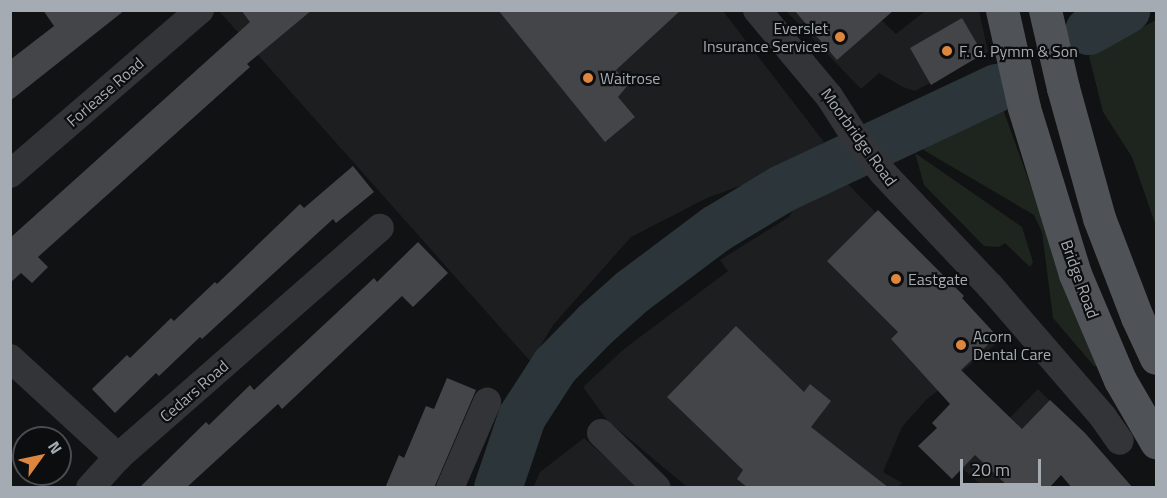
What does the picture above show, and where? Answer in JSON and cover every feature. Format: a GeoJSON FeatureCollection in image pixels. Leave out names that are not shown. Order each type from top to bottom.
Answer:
{"type":"FeatureCollection","features":[{"type":"Feature","properties":{"kind":"main road"},"geometry":{"type":"LineString","coordinates":[[1046,15],[1063,88],[1100,218],[1137,317],[1154,353],[1150,378],[1156,399]]}},
{"type":"Feature","properties":{"kind":"main road","name":"Bridge Road"},"geometry":{"type":"LineString","coordinates":[[1005,25],[1024,108],[1075,274],[1120,380],[1156,442]]}},
{"type":"Feature","properties":{"kind":"street","name":"Forlease Road"},"geometry":{"type":"LineString","coordinates":[[10,174],[200,10]]}},
{"type":"Feature","properties":{"kind":"street","name":"Moorbridge Road"},"geometry":{"type":"LineString","coordinates":[[761,12],[829,96],[852,132],[883,173],[999,278],[1120,441]]}},
{"type":"Feature","properties":{"kind":"street","name":"Cedars Road"},"geometry":{"type":"LineString","coordinates":[[90,488],[118,457],[380,228]]}},
{"type":"Feature","properties":{"kind":"street"},"geometry":{"type":"LineString","coordinates":[[10,358],[118,457]]}},
{"type":"Feature","properties":{"kind":"street"},"geometry":{"type":"LineString","coordinates":[[450,488],[487,402]]}},
{"type":"Feature","properties":{"kind":"street"},"geometry":{"type":"LineString","coordinates":[[601,433],[657,488]]}},
{"type":"Feature","properties":{"kind":"shaded area"},"geometry":{"type":"Polygon","coordinates":[[[219,11],[723,11],[824,142],[786,169],[707,198],[631,237],[553,325],[531,362],[219,11]]]}},
{"type":"Feature","properties":{"kind":"shaded area"},"geometry":{"type":"Polygon","coordinates":[[[786,11],[872,11],[896,34],[925,11],[979,11],[988,52],[915,91],[879,73],[861,89],[786,11]]]}},
{"type":"Feature","properties":{"kind":"shaded area"},"geometry":{"type":"Polygon","coordinates":[[[1156,20],[1156,226],[1132,157],[1103,112],[1089,56],[1156,20]]]}},
{"type":"Feature","properties":{"kind":"shaded area"},"geometry":{"type":"Polygon","coordinates":[[[995,87],[1098,366],[1094,366],[1053,318],[1042,232],[1034,215],[915,145],[904,133],[995,87]]]}},
{"type":"Feature","properties":{"kind":"shaded area"},"geometry":{"type":"Polygon","coordinates":[[[915,153],[1022,227],[1033,262],[1030,267],[1005,243],[999,247],[984,246],[924,185],[915,153]]]}},
{"type":"Feature","properties":{"kind":"shaded area"},"geometry":{"type":"Polygon","coordinates":[[[838,174],[1001,340],[926,400],[902,427],[883,472],[902,483],[898,487],[687,487],[607,420],[583,387],[624,349],[728,271],[720,260],[789,217],[800,197],[838,174]]]}},
{"type":"Feature","properties":{"kind":"shaded area"},"geometry":{"type":"Polygon","coordinates":[[[1038,389],[1091,442],[1049,487],[983,487],[961,467],[1038,389]]]}},
{"type":"Feature","properties":{"kind":"shaded area"},"geometry":{"type":"Polygon","coordinates":[[[584,438],[638,487],[533,488],[540,472],[584,438]]]}},
{"type":"Feature","properties":{"kind":"building"},"geometry":{"type":"Polygon","coordinates":[[[43,10],[125,10],[10,101],[10,60],[54,26],[43,10]]]}},
{"type":"Feature","properties":{"kind":"building"},"geometry":{"type":"Polygon","coordinates":[[[241,10],[312,10],[247,64],[250,67],[38,257],[48,267],[32,283],[21,273],[10,283],[10,238],[250,22],[241,10]]]}},
{"type":"Feature","properties":{"kind":"building","name":"Waitrose"},"geometry":{"type":"Polygon","coordinates":[[[498,10],[681,10],[616,70],[628,85],[618,97],[635,117],[605,142],[498,10]]]}},
{"type":"Feature","properties":{"kind":"building","name":"Everslet Insurance Services"},"geometry":{"type":"Polygon","coordinates":[[[794,10],[894,10],[837,60],[794,10]]]}},
{"type":"Feature","properties":{"kind":"building","name":"F. G. Pymm & Son"},"geometry":{"type":"Polygon","coordinates":[[[962,18],[983,54],[931,85],[910,48],[962,18]]]}},
{"type":"Feature","properties":{"kind":"building"},"geometry":{"type":"Polygon","coordinates":[[[353,166],[374,192],[336,223],[333,219],[159,376],[156,373],[115,413],[92,389],[127,355],[130,358],[171,318],[174,321],[215,282],[217,284],[300,204],[304,208],[353,166]]]}},
{"type":"Feature","properties":{"kind":"building"},"geometry":{"type":"Polygon","coordinates":[[[878,210],[964,296],[962,298],[997,336],[961,370],[1022,429],[1050,400],[1085,433],[1133,488],[1072,488],[1061,475],[1049,488],[1010,488],[975,455],[952,479],[918,446],[937,428],[932,423],[950,404],[891,339],[898,332],[827,261],[878,210]]]}},
{"type":"Feature","properties":{"kind":"building"},"geometry":{"type":"Polygon","coordinates":[[[418,242],[448,273],[413,307],[402,296],[282,409],[278,404],[186,488],[139,488],[206,422],[209,425],[250,385],[254,390],[374,278],[377,282],[418,242]]]}},
{"type":"Feature","properties":{"kind":"building"},"geometry":{"type":"Polygon","coordinates":[[[736,326],[804,392],[810,384],[831,401],[811,427],[889,488],[748,488],[737,479],[743,470],[667,397],[736,326]]]}},
{"type":"Feature","properties":{"kind":"building"},"geometry":{"type":"Polygon","coordinates":[[[447,378],[476,390],[434,488],[385,488],[399,455],[404,458],[426,406],[434,409],[447,378]]]}},
{"type":"Feature","properties":{"kind":"waterway"},"geometry":{"type":"LineString","coordinates":[[1089,31],[1126,10]]}},
{"type":"Feature","properties":{"kind":"waterway"},"geometry":{"type":"LineString","coordinates":[[498,488],[522,417],[555,366],[595,325],[632,292],[716,229],[782,189],[997,88]]}},
{"type":"Feature","properties":{"kind":"place","name":"Everslet Insurance Services"},"geometry":{"type":"Point","coordinates":[840,37]}},
{"type":"Feature","properties":{"kind":"place","name":"F. G. Pymm & Son"},"geometry":{"type":"Point","coordinates":[947,51]}},
{"type":"Feature","properties":{"kind":"place","name":"Waitrose"},"geometry":{"type":"Point","coordinates":[588,78]}},
{"type":"Feature","properties":{"kind":"place","name":"Eastgate"},"geometry":{"type":"Point","coordinates":[896,279]}},
{"type":"Feature","properties":{"kind":"place","name":"Acorn Dental Care"},"geometry":{"type":"Point","coordinates":[961,345]}}]}
